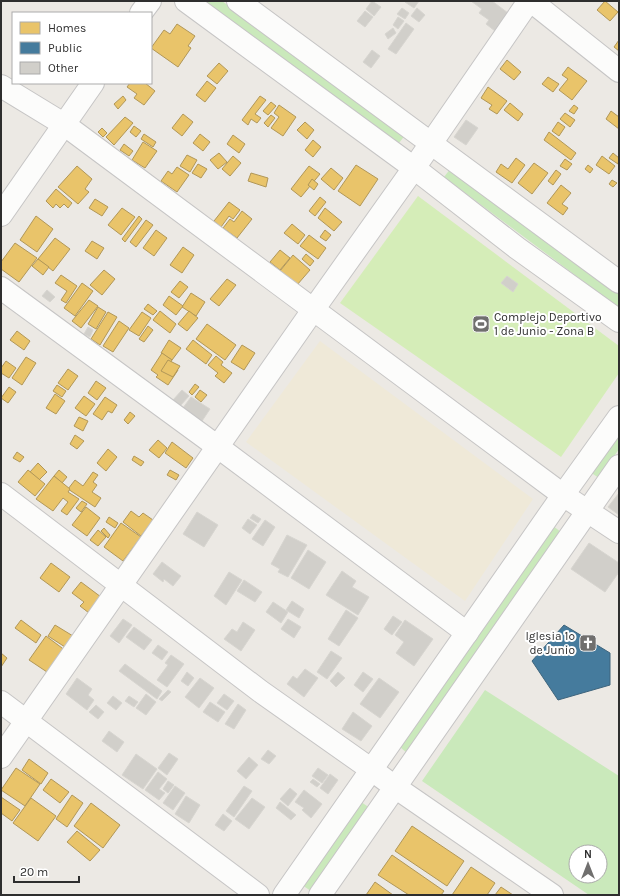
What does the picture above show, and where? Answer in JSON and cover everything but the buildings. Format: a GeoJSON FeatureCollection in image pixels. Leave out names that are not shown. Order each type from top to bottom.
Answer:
{"type":"FeatureCollection","features":[{"type":"Feature","properties":{"kind":"street"},"geometry":{"type":"LineString","coordinates":[[142,12],[150,1]]}},
{"type":"Feature","properties":{"kind":"street"},"geometry":{"type":"LineString","coordinates":[[186,1],[414,168],[517,248],[619,321]]}},
{"type":"Feature","properties":{"kind":"street"},"geometry":{"type":"LineString","coordinates":[[238,1],[619,282]]}},
{"type":"Feature","properties":{"kind":"street"},"geometry":{"type":"LineString","coordinates":[[1,757],[530,1],[619,71]]}},
{"type":"Feature","properties":{"kind":"street"},"geometry":{"type":"LineString","coordinates":[[1,215],[92,84]]}},
{"type":"Feature","properties":{"kind":"street"},"geometry":{"type":"LineString","coordinates":[[1,86],[65,125],[563,495],[619,532]]}},
{"type":"Feature","properties":{"kind":"street"},"geometry":{"type":"LineString","coordinates":[[1,288],[218,447],[467,633]]}},
{"type":"Feature","properties":{"kind":"street"},"geometry":{"type":"LineString","coordinates":[[284,895],[619,417]]}},
{"type":"Feature","properties":{"kind":"street"},"geometry":{"type":"LineString","coordinates":[[320,895],[619,466]]}},
{"type":"Feature","properties":{"kind":"street"},"geometry":{"type":"LineString","coordinates":[[1,494],[260,691],[395,787],[552,895]]}},
{"type":"Feature","properties":{"kind":"street"},"geometry":{"type":"LineString","coordinates":[[1,702],[258,895]]}},
{"type":"Feature","properties":{"kind":"shaded area"},"geometry":{"type":"Polygon","coordinates":[[[320,341],[533,499],[465,601],[246,442],[320,341]]]}},
{"type":"Feature","properties":{"kind":"green space"},"geometry":{"type":"Polygon","coordinates":[[[203,1],[222,1],[406,134],[399,143],[203,1]]]}},
{"type":"Feature","properties":{"kind":"green space"},"geometry":{"type":"Polygon","coordinates":[[[451,168],[619,294],[619,308],[444,177],[451,168]]]}},
{"type":"Feature","properties":{"kind":"green space","name":"Complejo Deportivo 1 de Junio - Zona B"},"geometry":{"type":"Polygon","coordinates":[[[418,196],[619,346],[619,373],[561,457],[340,303],[418,196]]]}},
{"type":"Feature","properties":{"kind":"green space"},"geometry":{"type":"Polygon","coordinates":[[[619,431],[619,449],[599,478],[590,472],[619,431]]]}},
{"type":"Feature","properties":{"kind":"green space"},"geometry":{"type":"Polygon","coordinates":[[[553,526],[561,532],[407,753],[400,747],[553,526]]]}},
{"type":"Feature","properties":{"kind":"green space"},"geometry":{"type":"Polygon","coordinates":[[[485,690],[619,776],[619,895],[589,895],[573,884],[608,884],[608,844],[568,844],[568,881],[422,781],[485,690]]]}},
{"type":"Feature","properties":{"kind":"green space"},"geometry":{"type":"Polygon","coordinates":[[[361,802],[370,808],[311,891],[302,885],[361,802]]]}},
{"type":"Feature","properties":{"kind":"place","name":"Complejo Deportivo 1 de Junio - Zona B"},"geometry":{"type":"Point","coordinates":[481,324]}},
{"type":"Feature","properties":{"kind":"place","name":"Iglesia 1º de Junio"},"geometry":{"type":"Point","coordinates":[588,643]}}]}
